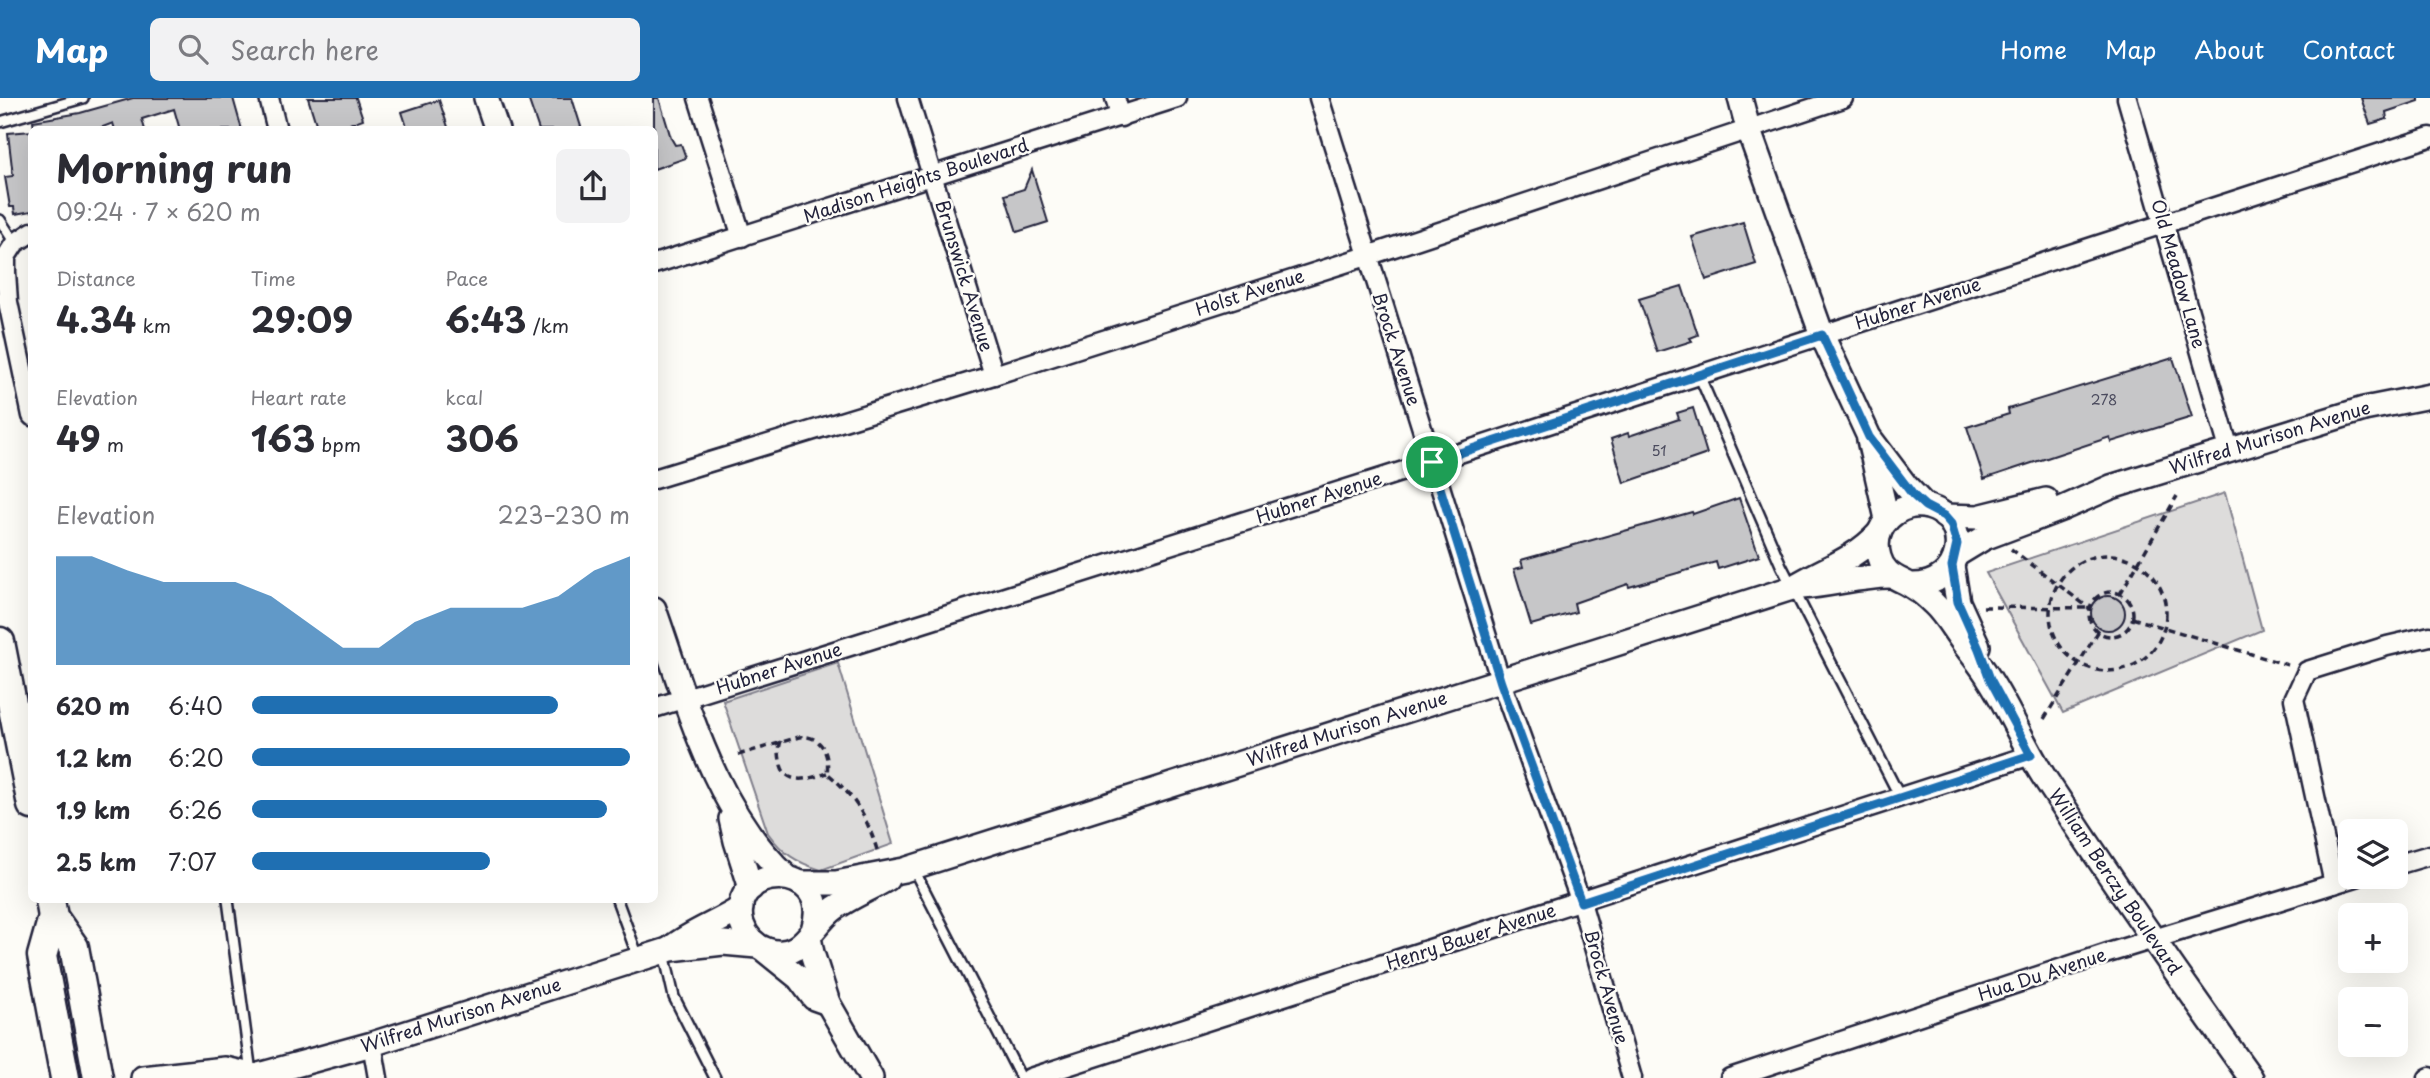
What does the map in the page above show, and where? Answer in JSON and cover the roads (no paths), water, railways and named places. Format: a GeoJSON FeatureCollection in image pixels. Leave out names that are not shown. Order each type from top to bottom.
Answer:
{"type":"FeatureCollection","features":[{"type":"Feature","properties":{"kind":"main road"},"geometry":{"type":"LineString","coordinates":[[0,642],[28,785]]}},
{"type":"Feature","properties":{"kind":"main road"},"geometry":{"type":"LineString","coordinates":[[51,908],[42,957],[65,1078]]}},
{"type":"Feature","properties":{"kind":"main road"},"geometry":{"type":"LineString","coordinates":[[51,908],[74,947],[98,1078]]}},
{"type":"Feature","properties":{"kind":"street"},"geometry":{"type":"LineString","coordinates":[[269,98],[276,126]]}},
{"type":"Feature","properties":{"kind":"street"},"geometry":{"type":"LineString","coordinates":[[486,98],[496,126]]}},
{"type":"Feature","properties":{"kind":"street"},"geometry":{"type":"LineString","coordinates":[[698,98],[742,237]]}},
{"type":"Feature","properties":{"kind":"street","name":"Brunswick Avenue"},"geometry":{"type":"LineString","coordinates":[[908,98],[994,375]]}},
{"type":"Feature","properties":{"kind":"street"},"geometry":{"type":"LineString","coordinates":[[1115,98],[1121,117]]}},
{"type":"Feature","properties":{"kind":"street","name":"Madison Heights Boulevard"},"geometry":{"type":"LineString","coordinates":[[658,263],[1177,98]]}},
{"type":"Feature","properties":{"kind":"street","name":"Brock Avenue"},"geometry":{"type":"LineString","coordinates":[[1319,98],[1501,682],[1581,902],[1632,1078]]}},
{"type":"Feature","properties":{"kind":"street"},"geometry":{"type":"LineString","coordinates":[[1740,98],[1748,128],[1822,335],[1869,437],[1906,486],[1956,534],[1954,561],[1934,582],[1923,585],[1901,580],[1883,567],[1878,556],[1883,526],[1869,437]]}},
{"type":"Feature","properties":{"kind":"street","name":"Holst Avenue"},"geometry":{"type":"LineString","coordinates":[[658,478],[994,375],[1367,256],[1843,98]]}},
{"type":"Feature","properties":{"kind":"street","name":"Old Meadow Lane"},"geometry":{"type":"LineString","coordinates":[[2127,98],[2229,449]]}},
{"type":"Feature","properties":{"kind":"street","name":"Hubner Avenue"},"geometry":{"type":"LineString","coordinates":[[658,707],[1432,462],[2430,136]]}},
{"type":"Feature","properties":{"kind":"street"},"geometry":{"type":"LineString","coordinates":[[28,235],[15,243],[6,257],[8,302],[28,397]]}},
{"type":"Feature","properties":{"kind":"street","name":"Wilfred Murison Avenue"},"geometry":{"type":"LineString","coordinates":[[1934,511],[1978,517],[2111,487],[2364,409],[2430,396]]}},
{"type":"Feature","properties":{"kind":"street","name":"Wilfred Murison Avenue"},"geometry":{"type":"LineString","coordinates":[[1954,561],[1983,538],[2111,487]]}},
{"type":"Feature","properties":{"kind":"street"},"geometry":{"type":"LineString","coordinates":[[1883,526],[1898,510],[1911,506],[1934,511]]}},
{"type":"Feature","properties":{"kind":"street","name":"Wilfred Murison Avenue"},"geometry":{"type":"LineString","coordinates":[[1792,588],[1817,572],[1849,559],[1883,526]]}},
{"type":"Feature","properties":{"kind":"street","name":"William Berczy Boulevard"},"geometry":{"type":"LineString","coordinates":[[1954,561],[1958,602],[1990,679]]}},
{"type":"Feature","properties":{"kind":"street","name":"Wilfred Murison Avenue"},"geometry":{"type":"LineString","coordinates":[[794,880],[836,883],[908,868],[1792,588],[1821,586],[1855,578],[1901,580]]}},
{"type":"Feature","properties":{"kind":"street","name":"William Berczy Boulevard"},"geometry":{"type":"LineString","coordinates":[[1901,580],[1941,611],[1990,679],[2031,755],[2152,940],[2252,1078]]}},
{"type":"Feature","properties":{"kind":"street"},"geometry":{"type":"LineString","coordinates":[[658,620],[686,699],[730,806],[761,853],[808,890],[817,909],[811,934],[812,953],[828,1003],[871,1078]]}},
{"type":"Feature","properties":{"kind":"street"},"geometry":{"type":"LineString","coordinates":[[2334,884],[2294,699],[2307,671],[2387,646],[2430,636]]}},
{"type":"Feature","properties":{"kind":"street","name":"Henry Bauer Avenue"},"geometry":{"type":"LineString","coordinates":[[1030,1078],[2031,755]]}},
{"type":"Feature","properties":{"kind":"street"},"geometry":{"type":"LineString","coordinates":[[730,806],[746,898],[744,929],[760,947],[799,978],[814,998],[828,1003]]}},
{"type":"Feature","properties":{"kind":"street"},"geometry":{"type":"LineString","coordinates":[[2408,861],[2430,855]]}},
{"type":"Feature","properties":{"kind":"street","name":"Wilfred Murison Avenue"},"geometry":{"type":"LineString","coordinates":[[811,934],[833,909],[908,868]]}},
{"type":"Feature","properties":{"kind":"street"},"geometry":{"type":"LineString","coordinates":[[746,898],[764,879],[794,880]]}},
{"type":"Feature","properties":{"kind":"street","name":"Hua Du Avenue"},"geometry":{"type":"LineString","coordinates":[[1730,1078],[2152,940],[2338,883]]}},
{"type":"Feature","properties":{"kind":"street","name":"Wilfred Murison Avenue"},"geometry":{"type":"LineString","coordinates":[[667,950],[692,932],[723,920],[746,898]]}},
{"type":"Feature","properties":{"kind":"street"},"geometry":{"type":"LineString","coordinates":[[760,947],[783,952],[793,950],[811,934]]}},
{"type":"Feature","properties":{"kind":"street","name":"Wilfred Murison Avenue"},"geometry":{"type":"LineString","coordinates":[[143,1078],[225,1069],[250,1077],[372,1044],[667,950],[723,943],[760,947]]}},
{"type":"Feature","properties":{"kind":"street"},"geometry":{"type":"LineString","coordinates":[[372,1044],[378,1078]]}},
{"type":"Feature","properties":{"kind":"lane"},"geometry":{"type":"LineString","coordinates":[[0,121],[83,98]]}},
{"type":"Feature","properties":{"kind":"lane"},"geometry":{"type":"LineString","coordinates":[[0,220],[15,243]]}},
{"type":"Feature","properties":{"kind":"lane"},"geometry":{"type":"LineString","coordinates":[[1699,375],[1792,588],[1900,797]]}},
{"type":"Feature","properties":{"kind":"lane"},"geometry":{"type":"LineString","coordinates":[[908,868],[1021,1078]]}},
{"type":"Feature","properties":{"kind":"lane"},"geometry":{"type":"LineString","coordinates":[[228,903],[250,1077]]}},
{"type":"Feature","properties":{"kind":"lane"},"geometry":{"type":"LineString","coordinates":[[618,903],[639,959]]}},
{"type":"Feature","properties":{"kind":"lane"},"geometry":{"type":"LineString","coordinates":[[667,950],[674,997],[715,1078]]}}]}
